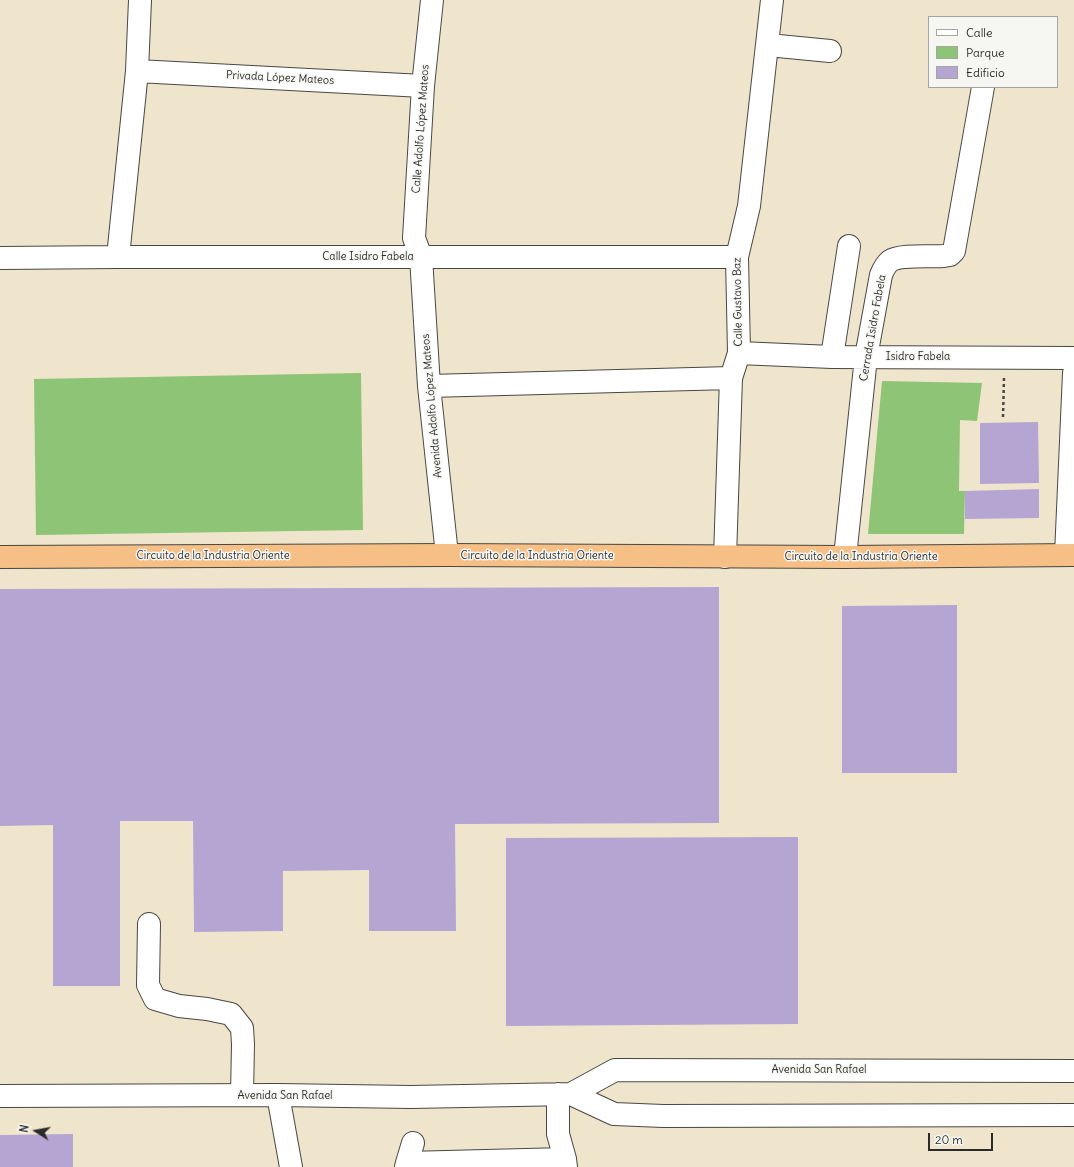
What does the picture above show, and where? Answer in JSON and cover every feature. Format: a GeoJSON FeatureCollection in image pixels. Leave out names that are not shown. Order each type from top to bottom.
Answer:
{"type":"FeatureCollection","features":[{"type":"Feature","properties":{"kind":"highway","name":"Circuito de la Industria Oriente"},"geometry":{"type":"LineString","coordinates":[[0,557],[447,555],[845,558],[1070,555]]}},
{"type":"Feature","properties":{"kind":"street"},"geometry":{"type":"LineString","coordinates":[[118,257],[137,71],[140,0]]}},
{"type":"Feature","properties":{"kind":"street","name":"Calle Adolfo López Mateos"},"geometry":{"type":"LineString","coordinates":[[422,257],[414,238],[424,86],[432,0]]}},
{"type":"Feature","properties":{"kind":"street","name":"Calle Gustavo Baz"},"geometry":{"type":"LineString","coordinates":[[725,557],[731,378],[739,353],[737,257],[749,206],[772,0]]}},
{"type":"Feature","properties":{"kind":"street"},"geometry":{"type":"LineString","coordinates":[[768,45],[830,51]]}},
{"type":"Feature","properties":{"kind":"street","name":"Privada López Mateos"},"geometry":{"type":"LineString","coordinates":[[137,71],[424,86]]}},
{"type":"Feature","properties":{"kind":"street","name":"Cerrada Isidro Fabela"},"geometry":{"type":"LineString","coordinates":[[845,558],[866,357],[881,275],[891,260],[900,258],[944,256],[954,251],[983,88]]}},
{"type":"Feature","properties":{"kind":"street"},"geometry":{"type":"LineString","coordinates":[[832,357],[849,246]]}},
{"type":"Feature","properties":{"kind":"street","name":"Avenida Adolfo López Mateos"},"geometry":{"type":"LineString","coordinates":[[422,257],[429,386],[447,555]]}},
{"type":"Feature","properties":{"kind":"street","name":"Calle Isidro Fabela"},"geometry":{"type":"LineString","coordinates":[[0,258],[737,257]]}},
{"type":"Feature","properties":{"kind":"street","name":"Isidro Fabela"},"geometry":{"type":"LineString","coordinates":[[739,353],[832,357],[1074,358]]}},
{"type":"Feature","properties":{"kind":"street"},"geometry":{"type":"LineString","coordinates":[[1070,555],[1074,373]]}},
{"type":"Feature","properties":{"kind":"street"},"geometry":{"type":"LineString","coordinates":[[429,386],[731,378]]}},
{"type":"Feature","properties":{"kind":"street"},"geometry":{"type":"LineString","coordinates":[[149,924],[148,985],[155,999],[178,1006],[207,1009],[231,1014],[242,1028],[242,1095]]}},
{"type":"Feature","properties":{"kind":"street","name":"Avenida San Rafael"},"geometry":{"type":"LineString","coordinates":[[564,1094],[615,1070],[1074,1071]]}},
{"type":"Feature","properties":{"kind":"street"},"geometry":{"type":"LineString","coordinates":[[409,1157],[566,1163],[558,1134],[564,1094]]}},
{"type":"Feature","properties":{"kind":"street","name":"Avenida San Rafael"},"geometry":{"type":"LineString","coordinates":[[0,1096],[278,1095],[411,1097],[564,1094],[614,1114],[1074,1115]]}},
{"type":"Feature","properties":{"kind":"street"},"geometry":{"type":"LineString","coordinates":[[278,1095],[291,1167]]}},
{"type":"Feature","properties":{"kind":"path"},"geometry":{"type":"LineString","coordinates":[[1003,416],[1005,358]]}},
{"type":"Feature","properties":{"kind":"green space"},"geometry":{"type":"Polygon","coordinates":[[[361,373],[363,530],[36,535],[34,379],[361,373]]]}},
{"type":"Feature","properties":{"kind":"green space"},"geometry":{"type":"Polygon","coordinates":[[[882,381],[982,383],[977,421],[960,420],[959,491],[965,491],[964,534],[868,534],[882,381]]]}},
{"type":"Feature","properties":{"kind":"building"},"geometry":{"type":"Polygon","coordinates":[[[1038,422],[1039,483],[980,484],[980,423],[1038,422]]]}},
{"type":"Feature","properties":{"kind":"building"},"geometry":{"type":"Polygon","coordinates":[[[1039,489],[1039,518],[965,519],[965,491],[1039,489]]]}},
{"type":"Feature","properties":{"kind":"building"},"geometry":{"type":"Polygon","coordinates":[[[719,587],[719,823],[455,824],[456,931],[369,931],[369,870],[283,871],[283,931],[194,932],[193,821],[120,821],[120,986],[53,986],[53,825],[0,826],[0,589],[719,587]]]}},
{"type":"Feature","properties":{"kind":"building"},"geometry":{"type":"Polygon","coordinates":[[[957,605],[957,773],[842,773],[842,606],[957,605]]]}},
{"type":"Feature","properties":{"kind":"building"},"geometry":{"type":"Polygon","coordinates":[[[798,837],[798,1024],[506,1026],[506,838],[798,837]]]}},
{"type":"Feature","properties":{"kind":"building"},"geometry":{"type":"Polygon","coordinates":[[[73,1134],[73,1167],[0,1167],[0,1135],[73,1134]]]}}]}
